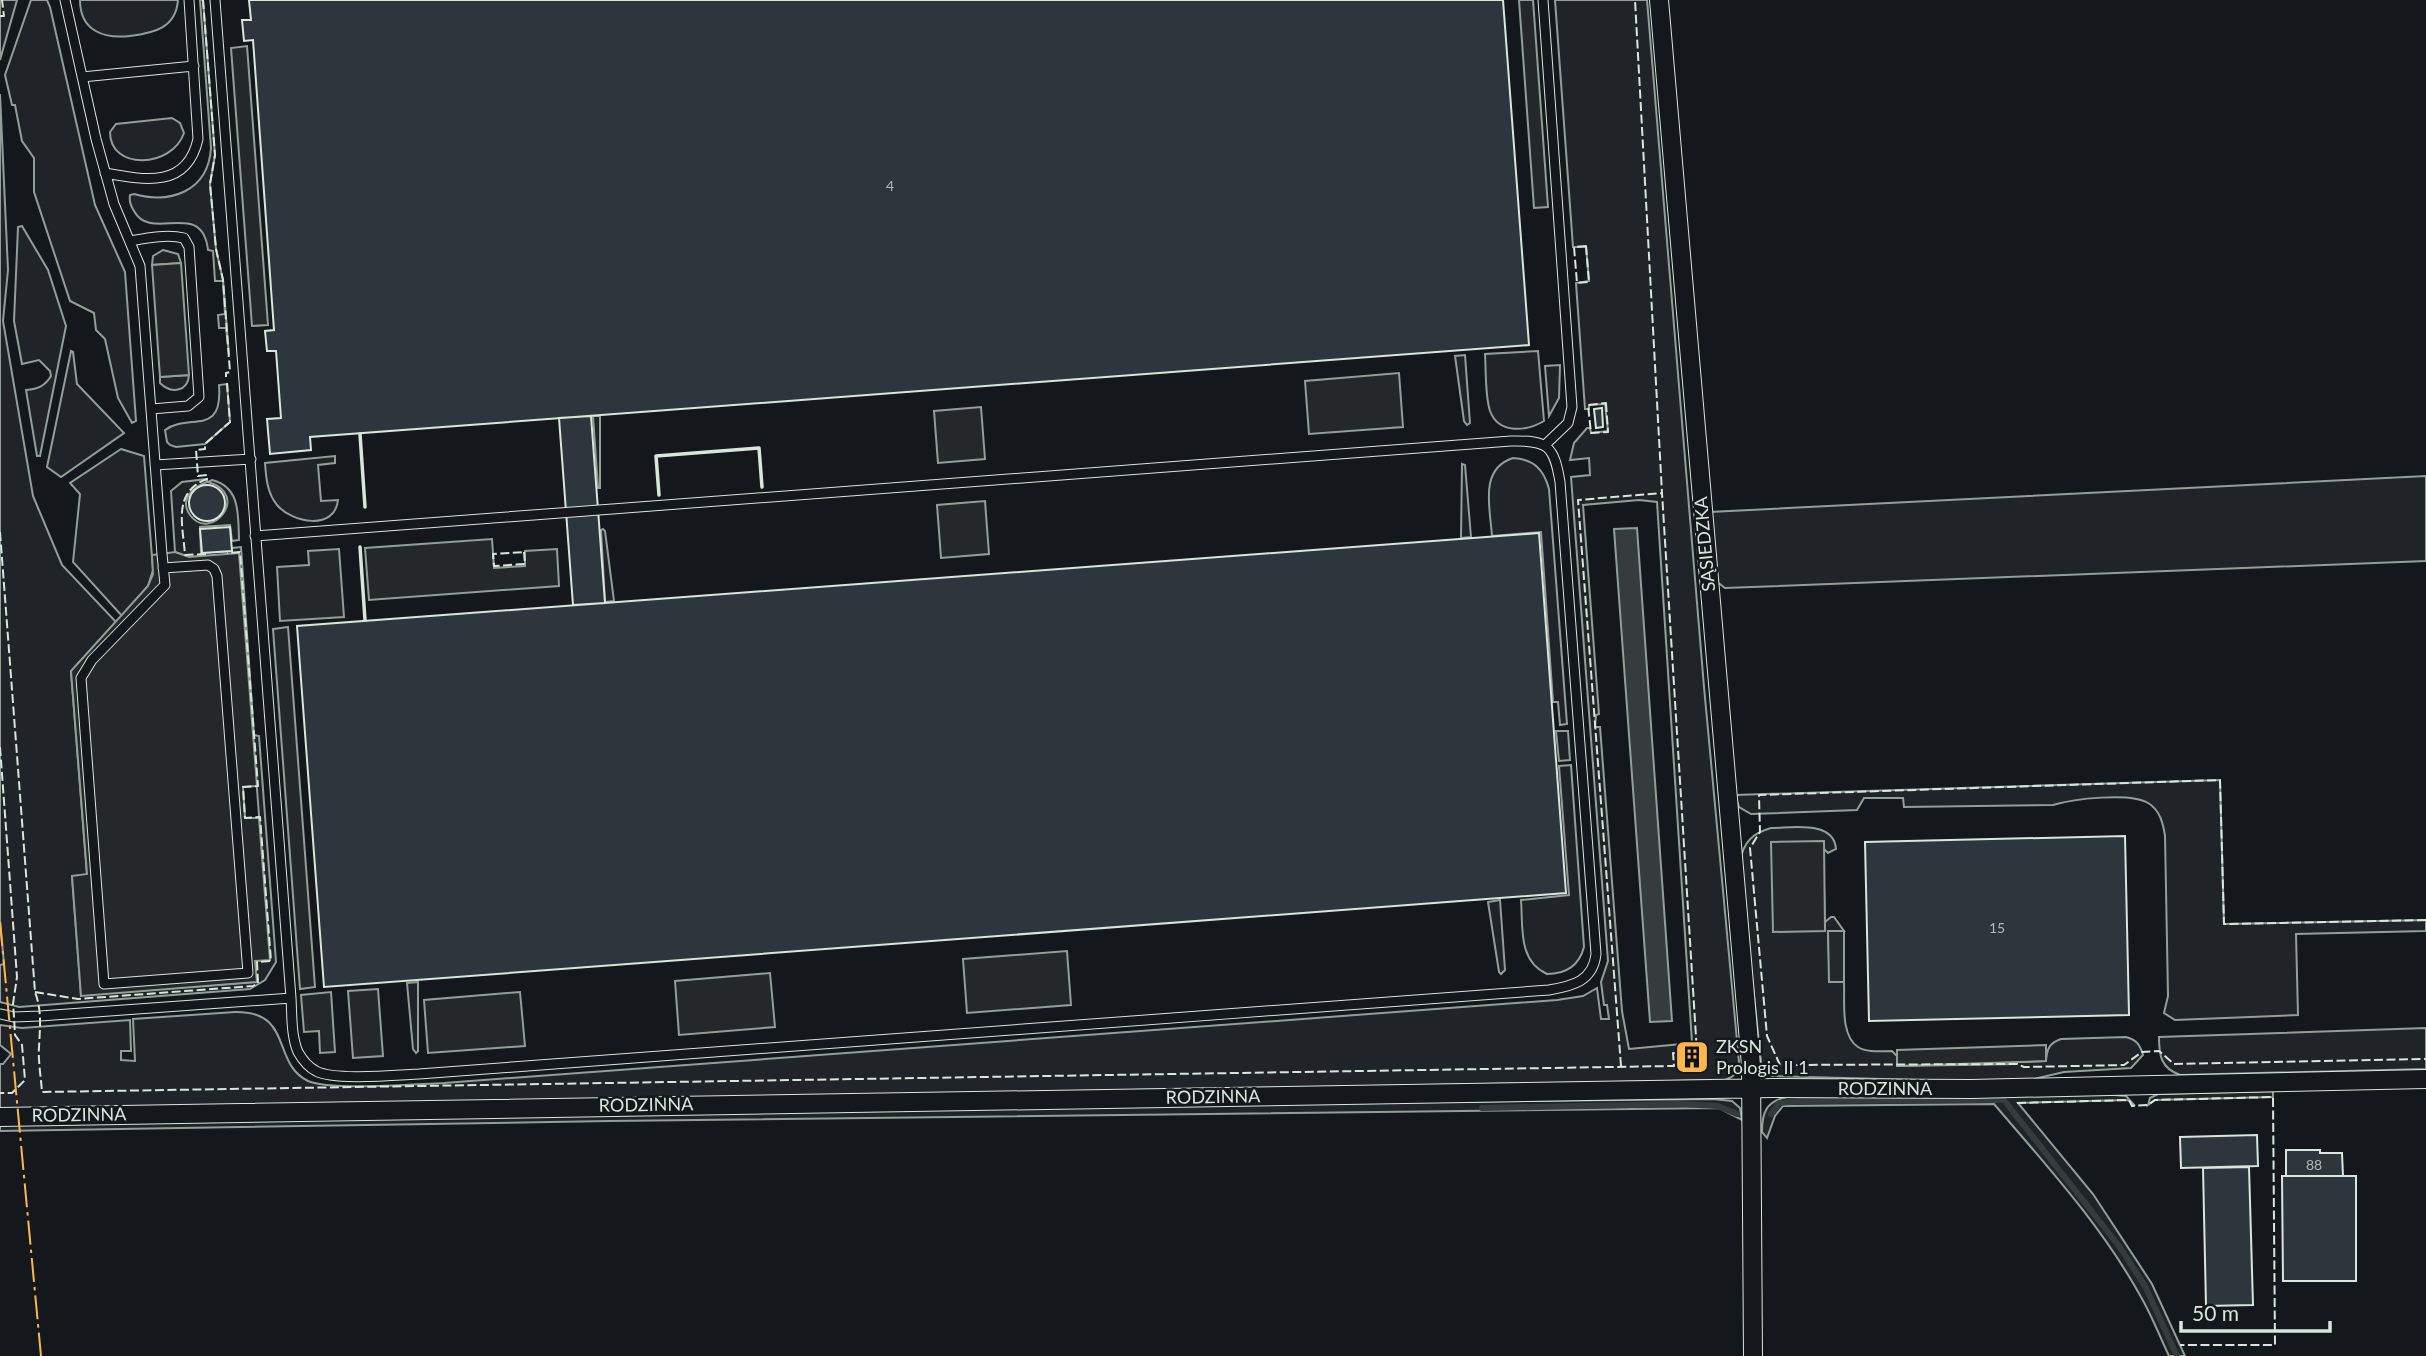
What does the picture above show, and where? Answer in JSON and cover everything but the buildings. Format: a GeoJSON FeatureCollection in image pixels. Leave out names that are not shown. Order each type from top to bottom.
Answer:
{"type":"FeatureCollection","features":[{"type":"Feature","properties":{"kind":"street","name":"SĄSIEDZKA"},"geometry":{"type":"LineString","coordinates":[[1659,0],[1752,1088],[1753,1356]]}},
{"type":"Feature","properties":{"kind":"street","name":"RODZINNA"},"geometry":{"type":"LineString","coordinates":[[0,1116],[1752,1088],[1971,1089],[2426,1079]]}},
{"type":"Feature","properties":{"kind":"lane"},"geometry":{"type":"LineString","coordinates":[[65,0],[105,173],[114,204],[137,256],[142,277],[155,465],[163,568],[165,585],[92,660],[81,678],[104,984],[248,973],[217,576],[215,569],[208,565],[163,568]]}},
{"type":"Feature","properties":{"kind":"lane"},"geometry":{"type":"LineString","coordinates":[[105,173],[154,178],[174,175],[186,166],[195,150],[198,139],[189,0]]}},
{"type":"Feature","properties":{"kind":"lane"},"geometry":{"type":"LineString","coordinates":[[215,0],[255,536],[295,1042],[299,1054],[318,1073],[334,1075],[478,1070],[1549,990],[1573,985],[1591,973],[1596,954],[1560,482],[1556,457],[1546,444],[1511,441],[255,536]]}},
{"type":"Feature","properties":{"kind":"lane"},"geometry":{"type":"LineString","coordinates":[[1544,0],[1572,407],[1568,423],[1546,444]]}},
{"type":"Feature","properties":{"kind":"lane"},"geometry":{"type":"LineString","coordinates":[[82,77],[194,66]]}},
{"type":"Feature","properties":{"kind":"lane"},"geometry":{"type":"LineString","coordinates":[[130,241],[178,237],[184,238],[190,247],[199,397],[188,406],[151,409]]}},
{"type":"Feature","properties":{"kind":"lane"},"geometry":{"type":"LineString","coordinates":[[155,465],[251,459]]}},
{"type":"Feature","properties":{"kind":"lane"},"geometry":{"type":"LineString","coordinates":[[0,1014],[14,1017],[40,1016],[291,998]]}},
{"type":"Feature","properties":{"kind":"shaded area"},"geometry":{"type":"Polygon","coordinates":[[[0,0],[17,0],[0,60],[0,0]]]}},
{"type":"Feature","properties":{"kind":"shaded area"},"geometry":{"type":"Polygon","coordinates":[[[31,0],[47,0],[50,7],[95,205],[125,272],[136,421],[132,423],[118,398],[105,339],[96,330],[94,313],[70,301],[34,192],[34,158],[22,141],[15,105],[12,105],[5,75],[31,0]]]}},
{"type":"Feature","properties":{"kind":"shaded area"},"geometry":{"type":"Polygon","coordinates":[[[80,0],[178,0],[173,17],[162,27],[147,33],[120,37],[103,34],[89,26],[81,11],[80,0]]]}},
{"type":"Feature","properties":{"kind":"shaded area"},"geometry":{"type":"Polygon","coordinates":[[[200,0],[203,0],[215,155],[210,184],[216,249],[223,280],[229,355],[226,328],[219,328],[218,315],[225,314],[223,281],[215,281],[213,251],[208,250],[204,235],[196,226],[186,223],[152,223],[142,220],[130,201],[130,195],[134,194],[161,197],[185,191],[195,185],[208,163],[211,148],[200,0]]]}},
{"type":"Feature","properties":{"kind":"shaded area"},"geometry":{"type":"Polygon","coordinates":[[[1519,0],[1533,0],[1548,207],[1534,208],[1519,0]]]}},
{"type":"Feature","properties":{"kind":"shaded area"},"geometry":{"type":"Polygon","coordinates":[[[1555,0],[1647,0],[1704,687],[1739,1062],[1737,1071],[1731,1077],[1725,1080],[0,1109],[0,1064],[11,1054],[0,1045],[0,1025],[22,1028],[130,1020],[131,1051],[121,1051],[121,1060],[135,1061],[133,1019],[235,1012],[254,1014],[266,1020],[274,1029],[289,1062],[297,1073],[308,1081],[353,1086],[444,1083],[1557,1000],[1583,996],[1597,988],[1601,1019],[1609,1019],[1601,982],[1608,961],[1571,477],[1590,475],[1589,458],[1570,460],[1574,443],[1587,428],[1590,428],[1591,433],[1608,431],[1605,404],[1589,405],[1589,409],[1585,409],[1576,283],[1589,281],[1586,247],[1573,247],[1555,0]],[[1639,500],[1583,505],[1599,714],[1596,715],[1595,727],[1600,727],[1622,1011],[1629,1049],[1692,1043],[1657,502],[1639,500]]]}},
{"type":"Feature","properties":{"kind":"shaded area"},"geometry":{"type":"Polygon","coordinates":[[[247,46],[268,325],[252,326],[231,48],[247,46]]]}},
{"type":"Feature","properties":{"kind":"shaded area"},"geometry":{"type":"Polygon","coordinates":[[[0,94],[8,270],[3,321],[33,496],[62,565],[116,622],[71,671],[87,875],[72,876],[81,995],[257,982],[255,961],[270,959],[239,554],[189,557],[175,552],[171,491],[182,482],[207,479],[207,482],[189,494],[187,509],[198,522],[207,523],[223,514],[227,497],[221,488],[208,482],[212,480],[228,489],[236,504],[239,540],[232,541],[230,525],[200,527],[201,553],[232,551],[232,548],[241,547],[254,735],[259,736],[276,962],[265,980],[250,989],[19,1007],[0,1002],[0,965],[4,964],[0,920],[0,94]]]}},
{"type":"Feature","properties":{"kind":"shaded area"},"geometry":{"type":"Polygon","coordinates":[[[172,118],[180,123],[184,133],[177,145],[167,153],[155,158],[130,159],[120,154],[113,145],[110,132],[116,124],[172,118]]]}},
{"type":"Feature","properties":{"kind":"shaded area"},"geometry":{"type":"Polygon","coordinates":[[[22,226],[48,270],[66,326],[40,456],[37,456],[26,390],[41,386],[51,376],[50,371],[39,360],[22,364],[14,321],[18,227],[22,226]]]}},
{"type":"Feature","properties":{"kind":"shaded area"},"geometry":{"type":"Polygon","coordinates":[[[163,250],[178,254],[181,263],[152,265],[153,256],[163,250]]]}},
{"type":"Feature","properties":{"kind":"shaded area"},"geometry":{"type":"Polygon","coordinates":[[[181,263],[189,375],[160,377],[152,265],[181,263]]]}},
{"type":"Feature","properties":{"kind":"shaded area"},"geometry":{"type":"Polygon","coordinates":[[[71,351],[77,384],[124,433],[61,477],[47,467],[71,351]]]}},
{"type":"Feature","properties":{"kind":"shaded area"},"geometry":{"type":"Polygon","coordinates":[[[1538,351],[1544,421],[1522,429],[1500,424],[1494,419],[1488,405],[1485,354],[1538,351]]]}},
{"type":"Feature","properties":{"kind":"shaded area"},"geometry":{"type":"Polygon","coordinates":[[[1465,355],[1470,423],[1467,425],[1464,421],[1455,356],[1465,355]]]}},
{"type":"Feature","properties":{"kind":"shaded area"},"geometry":{"type":"Polygon","coordinates":[[[1560,365],[1559,398],[1549,416],[1545,366],[1560,365]]]}},
{"type":"Feature","properties":{"kind":"shaded area"},"geometry":{"type":"Polygon","coordinates":[[[1399,373],[1403,427],[1309,434],[1305,381],[1399,373]]]}},
{"type":"Feature","properties":{"kind":"shaded area"},"geometry":{"type":"Polygon","coordinates":[[[189,375],[186,385],[178,390],[169,389],[160,383],[160,377],[189,375]]]}},
{"type":"Feature","properties":{"kind":"shaded area"},"geometry":{"type":"Polygon","coordinates":[[[227,384],[230,422],[205,444],[176,447],[170,445],[165,430],[174,425],[210,418],[216,412],[219,401],[219,385],[227,384]]]}},
{"type":"Feature","properties":{"kind":"shaded area"},"geometry":{"type":"Polygon","coordinates":[[[981,407],[985,459],[938,463],[934,411],[981,407]]]}},
{"type":"Feature","properties":{"kind":"shaded area"},"geometry":{"type":"Polygon","coordinates":[[[593,416],[600,416],[600,488],[598,488],[593,416]]]}},
{"type":"Feature","properties":{"kind":"shaded area"},"geometry":{"type":"Polygon","coordinates":[[[121,449],[144,456],[153,570],[148,586],[122,616],[73,562],[80,494],[70,483],[121,449]]]}},
{"type":"Feature","properties":{"kind":"shaded area"},"geometry":{"type":"Polygon","coordinates":[[[335,456],[335,463],[318,465],[321,501],[338,500],[335,510],[329,516],[321,520],[302,520],[277,505],[269,490],[265,463],[335,456]]]}},
{"type":"Feature","properties":{"kind":"shaded area"},"geometry":{"type":"Polygon","coordinates":[[[1513,458],[1527,461],[1537,467],[1549,489],[1567,724],[1560,725],[1558,702],[1553,702],[1541,532],[1492,536],[1489,501],[1491,480],[1502,463],[1513,458]]]}},
{"type":"Feature","properties":{"kind":"shaded area"},"geometry":{"type":"Polygon","coordinates":[[[1462,464],[1465,465],[1471,537],[1461,538],[1462,464]]]}},
{"type":"Feature","properties":{"kind":"shaded area"},"geometry":{"type":"Polygon","coordinates":[[[2426,476],[2426,561],[1725,588],[1716,581],[1710,512],[2426,476]]]}},
{"type":"Feature","properties":{"kind":"shaded area"},"geometry":{"type":"Polygon","coordinates":[[[985,501],[989,554],[941,558],[937,505],[985,501]]]}},
{"type":"Feature","properties":{"kind":"shaded area"},"geometry":{"type":"Polygon","coordinates":[[[1637,528],[1672,1021],[1650,1022],[1614,529],[1637,528]]]}},
{"type":"Feature","properties":{"kind":"shaded area"},"geometry":{"type":"Polygon","coordinates":[[[603,529],[614,601],[605,602],[601,530],[603,529]]]}},
{"type":"Feature","properties":{"kind":"shaded area"},"geometry":{"type":"Polygon","coordinates":[[[492,539],[494,568],[525,566],[525,551],[557,549],[559,586],[369,600],[365,548],[492,539]]]}},
{"type":"Feature","properties":{"kind":"shaded area"},"geometry":{"type":"Polygon","coordinates":[[[339,549],[344,617],[280,621],[277,567],[309,565],[308,551],[339,549]]]}},
{"type":"Feature","properties":{"kind":"shaded area"},"geometry":{"type":"Polygon","coordinates":[[[175,552],[189,557],[239,553],[257,786],[243,787],[245,818],[259,818],[270,960],[255,961],[257,982],[81,996],[72,876],[87,874],[71,671],[148,586],[153,574],[152,555],[175,552]]]}},
{"type":"Feature","properties":{"kind":"shaded area"},"geometry":{"type":"Polygon","coordinates":[[[288,627],[315,987],[300,989],[273,629],[288,627]]]}},
{"type":"Feature","properties":{"kind":"shaded area"},"geometry":{"type":"Polygon","coordinates":[[[1556,731],[1568,731],[1570,760],[1559,761],[1556,731]]]}},
{"type":"Feature","properties":{"kind":"shaded area"},"geometry":{"type":"Polygon","coordinates":[[[1571,765],[1584,947],[1571,968],[1547,974],[1531,961],[1527,952],[1522,932],[1521,900],[1569,895],[1559,766],[1571,765]]]}},
{"type":"Feature","properties":{"kind":"shaded area"},"geometry":{"type":"Polygon","coordinates":[[[2220,780],[2224,924],[2426,920],[2426,931],[2296,934],[2298,1015],[2175,1020],[2164,1013],[2168,996],[2165,836],[2158,813],[2148,803],[2115,797],[2053,805],[1904,807],[1903,798],[1864,798],[1857,810],[1751,814],[1739,807],[1735,795],[2220,780]]]}},
{"type":"Feature","properties":{"kind":"shaded area"},"geometry":{"type":"Polygon","coordinates":[[[1771,828],[1811,828],[1828,833],[1833,840],[1836,849],[1828,853],[1824,849],[1823,841],[1825,930],[1825,922],[1834,917],[1844,931],[1828,931],[1830,982],[1844,982],[1846,1026],[1852,1042],[1858,1047],[1870,1051],[1892,1051],[1897,1056],[1897,1066],[2046,1061],[2049,1047],[2061,1039],[2126,1037],[2138,1043],[2143,1055],[2131,1068],[2064,1072],[2034,1079],[1959,1081],[1772,1076],[1765,1071],[1761,1062],[1740,862],[1750,839],[1771,828]]]}},
{"type":"Feature","properties":{"kind":"shaded area"},"geometry":{"type":"Polygon","coordinates":[[[1824,841],[1825,931],[1773,932],[1771,842],[1824,841]]]}},
{"type":"Feature","properties":{"kind":"shaded area"},"geometry":{"type":"Polygon","coordinates":[[[1500,900],[1505,970],[1501,974],[1488,902],[1500,900]]]}},
{"type":"Feature","properties":{"kind":"shaded area"},"geometry":{"type":"Polygon","coordinates":[[[1828,931],[1844,931],[1844,982],[1829,982],[1828,931]]]}},
{"type":"Feature","properties":{"kind":"shaded area"},"geometry":{"type":"Polygon","coordinates":[[[1067,951],[1071,1005],[967,1013],[963,959],[1067,951]]]}},
{"type":"Feature","properties":{"kind":"shaded area"},"geometry":{"type":"Polygon","coordinates":[[[770,973],[775,1027],[679,1035],[675,981],[770,973]]]}},
{"type":"Feature","properties":{"kind":"shaded area"},"geometry":{"type":"Polygon","coordinates":[[[418,982],[416,1053],[413,1049],[407,983],[418,982]]]}},
{"type":"Feature","properties":{"kind":"shaded area"},"geometry":{"type":"Polygon","coordinates":[[[378,989],[383,1056],[353,1058],[348,991],[378,989]]]}},
{"type":"Feature","properties":{"kind":"shaded area"},"geometry":{"type":"Polygon","coordinates":[[[331,992],[335,1052],[320,1053],[319,1031],[304,1032],[301,995],[331,992]]]}},
{"type":"Feature","properties":{"kind":"shaded area"},"geometry":{"type":"Polygon","coordinates":[[[520,992],[525,1046],[428,1053],[424,1000],[520,992]]]}},
{"type":"Feature","properties":{"kind":"shaded area"},"geometry":{"type":"Polygon","coordinates":[[[2426,1028],[2426,1069],[2180,1075],[2165,1065],[2159,1044],[2159,1037],[2426,1028]]]}},
{"type":"Feature","properties":{"kind":"shaded area"},"geometry":{"type":"Polygon","coordinates":[[[2046,1045],[2046,1061],[1897,1066],[1897,1050],[2046,1045]]]}},
{"type":"Feature","properties":{"kind":"shaded area"},"geometry":{"type":"Polygon","coordinates":[[[2273,1091],[2273,1097],[2155,1100],[2148,1105],[2150,1098],[2158,1094],[2273,1091]]]}},
{"type":"Feature","properties":{"kind":"shaded area"},"geometry":{"type":"Polygon","coordinates":[[[2126,1096],[2135,1106],[2128,1100],[2018,1103],[2093,1194],[2152,1284],[2185,1356],[2169,1356],[2145,1304],[2109,1245],[1994,1104],[1783,1106],[1775,1116],[1767,1138],[1762,1132],[1767,1109],[1774,1101],[1787,1097],[2126,1096]]]}},
{"type":"Feature","properties":{"kind":"shaded area"},"geometry":{"type":"Polygon","coordinates":[[[1713,1099],[1732,1101],[1740,1108],[1742,1120],[1719,1108],[0,1131],[0,1124],[1139,1105],[1713,1099]]]}},
{"type":"Feature","properties":{"kind":"waterway"},"geometry":{"type":"LineString","coordinates":[[1771,1114],[1779,1103],[1800,1101],[2004,1100]]}},
{"type":"Feature","properties":{"kind":"waterway"},"geometry":{"type":"LineString","coordinates":[[1482,1108],[1680,1104],[1718,1106],[1737,1114]]}},
{"type":"Feature","properties":{"kind":"waterway"},"geometry":{"type":"LineString","coordinates":[[2007,1104],[2119,1246],[2145,1286],[2177,1356]]}},
{"type":"Feature","properties":{"kind":"fence"},"geometry":{"type":"LineString","coordinates":[[0,16],[4,16],[2,0]]}},
{"type":"Feature","properties":{"kind":"fence"},"geometry":{"type":"LineString","coordinates":[[203,0],[215,155],[210,184],[216,249],[223,280],[230,372],[226,373],[226,377]]}},
{"type":"Feature","properties":{"kind":"fence"},"geometry":{"type":"LineString","coordinates":[[0,532],[35,992],[40,1012],[39,1058],[42,1092],[1674,1066],[1673,1053],[1697,1053],[1635,0]]}},
{"type":"Feature","properties":{"kind":"fence"},"geometry":{"type":"LineString","coordinates":[[1586,246],[1589,282],[1577,283],[1574,247],[1586,246]]}},
{"type":"Feature","properties":{"kind":"fence"},"geometry":{"type":"LineString","coordinates":[[206,554],[185,555],[182,511],[189,492],[207,479],[207,475],[198,476],[196,450],[205,449],[205,444],[230,422],[227,383]]}},
{"type":"Feature","properties":{"kind":"fence"},"geometry":{"type":"LineString","coordinates":[[1606,403],[1608,432],[1591,433],[1588,405],[1606,403]]}},
{"type":"Feature","properties":{"kind":"fence"},"geometry":{"type":"LineString","coordinates":[[1621,1066],[1578,500],[1662,493]]}},
{"type":"Feature","properties":{"kind":"fence"},"geometry":{"type":"LineString","coordinates":[[35,992],[78,999],[253,986],[258,983],[257,962],[271,961],[260,817],[245,818],[243,787],[258,786],[240,552],[227,553]]}},
{"type":"Feature","properties":{"kind":"fence"},"geometry":{"type":"LineString","coordinates":[[524,552],[525,564],[494,566],[493,554],[524,552]]}},
{"type":"Feature","properties":{"kind":"fence"},"geometry":{"type":"LineString","coordinates":[[0,747],[17,977],[13,1004],[15,1035],[22,1045],[25,1080],[12,1093],[0,1093]]}},
{"type":"Feature","properties":{"kind":"fence"},"geometry":{"type":"LineString","coordinates":[[2426,920],[2224,924],[2220,780],[1759,795],[1760,832],[1750,848],[1767,1036],[1780,1065],[2124,1065],[2142,1052],[2159,1051],[2174,1064],[2426,1059]]}},
{"type":"Feature","properties":{"kind":"fence"},"geometry":{"type":"LineString","coordinates":[[2017,1103],[2129,1100],[2132,1106],[2148,1105],[2155,1100],[2273,1097],[2275,1345],[2180,1345]]}},
{"type":"Feature","properties":{"kind":"wall"},"geometry":{"type":"LineString","coordinates":[[360,434],[365,507]]}},
{"type":"Feature","properties":{"kind":"wall"},"geometry":{"type":"LineString","coordinates":[[659,495],[656,456],[759,448],[762,487]]}},
{"type":"Feature","properties":{"kind":"wall"},"geometry":{"type":"LineString","coordinates":[[360,547],[365,620]]}},
{"type":"Feature","properties":{"kind":"power"},"geometry":{"type":"LineString","coordinates":[[0,922],[41,1356]]}},
{"type":"Feature","properties":{"kind":"place","name":"ZKSN Prologis II 1"},"geometry":{"type":"Point","coordinates":[1692,1057]}}]}
